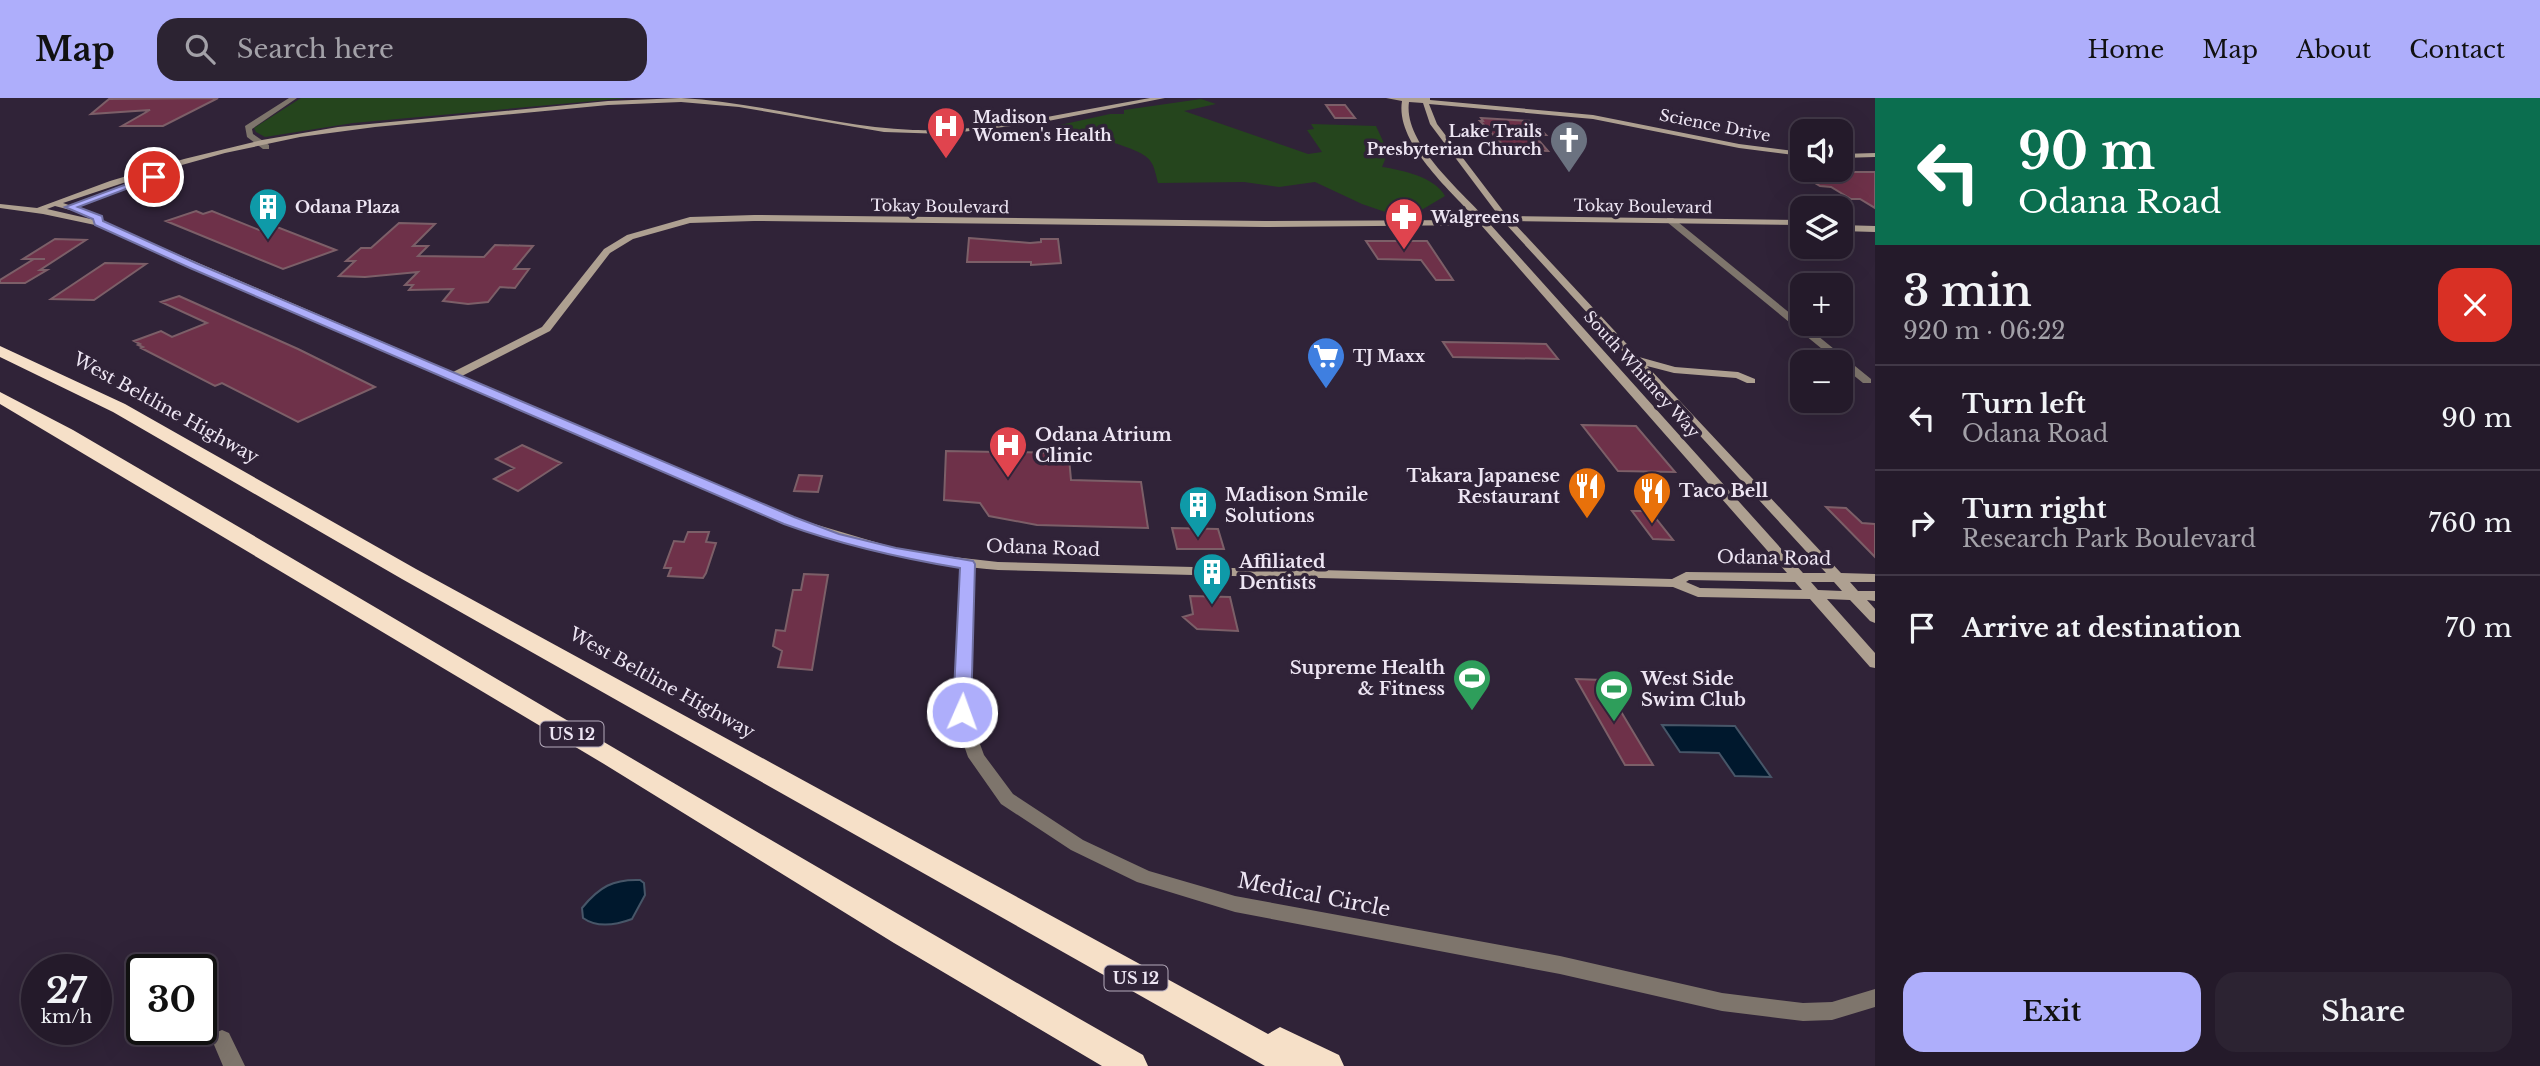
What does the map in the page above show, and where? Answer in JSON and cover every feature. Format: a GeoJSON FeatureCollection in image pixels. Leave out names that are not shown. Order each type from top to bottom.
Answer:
{"type":"FeatureCollection","features":[{"type":"Feature","properties":{"kind":"highway","name":"West Beltline Highway"},"geometry":{"type":"LineString","coordinates":[[0,351],[119,408],[398,567],[1296,1066]]}},
{"type":"Feature","properties":{"kind":"highway","name":"US 12"},"geometry":{"type":"LineString","coordinates":[[0,397],[613,757],[904,934],[1132,1066]]}},
{"type":"Feature","properties":{"kind":"highway"},"geometry":{"type":"LineString","coordinates":[[978,888],[1328,1066]]}},
{"type":"Feature","properties":{"kind":"highway"},"geometry":{"type":"LineString","coordinates":[[904,934],[1104,1066]]}},
{"type":"Feature","properties":{"kind":"street"},"geometry":{"type":"LineString","coordinates":[[263,145],[248,133],[248,128],[294,98]]}},
{"type":"Feature","properties":{"kind":"street"},"geometry":{"type":"LineString","coordinates":[[53,208],[180,162],[263,145],[459,118],[645,101],[722,100],[877,130],[948,132],[1000,128],[1162,98]]}},
{"type":"Feature","properties":{"kind":"street","name":"Science Drive"},"geometry":{"type":"LineString","coordinates":[[1389,98],[1429,99],[1622,121],[1739,146],[1790,152]]}},
{"type":"Feature","properties":{"kind":"street","name":"South Whitney Way"},"geometry":{"type":"LineString","coordinates":[[1405,99],[1404,118],[1414,141],[1875,663]]}},
{"type":"Feature","properties":{"kind":"street","name":"South Whitney Way"},"geometry":{"type":"LineString","coordinates":[[1429,99],[1434,124],[1508,222],[1875,618]]}},
{"type":"Feature","properties":{"kind":"street"},"geometry":{"type":"LineString","coordinates":[[53,208],[69,207],[172,171],[263,145]]}},
{"type":"Feature","properties":{"kind":"street"},"geometry":{"type":"LineString","coordinates":[[1853,156],[1875,155]]}},
{"type":"Feature","properties":{"kind":"street","name":"Odana Road"},"geometry":{"type":"LineString","coordinates":[[0,199],[53,208],[98,223],[451,377],[802,525],[834,537],[896,552],[968,564],[1675,583],[1699,592],[1875,596]]}},
{"type":"Feature","properties":{"kind":"street","name":"Odana Road"},"geometry":{"type":"LineString","coordinates":[[0,206],[38,210],[53,208]]}},
{"type":"Feature","properties":{"kind":"street","name":"Odana Road"},"geometry":{"type":"LineString","coordinates":[[69,207],[98,218],[98,223]]}},
{"type":"Feature","properties":{"kind":"street","name":"Tokay Boulevard"},"geometry":{"type":"LineString","coordinates":[[451,377],[546,329],[607,251],[630,237],[690,220],[763,218],[1265,224],[1670,220],[1790,222]]}},
{"type":"Feature","properties":{"kind":"street"},"geometry":{"type":"LineString","coordinates":[[1670,220],[1867,381]]}},
{"type":"Feature","properties":{"kind":"street","name":"Tokay Boulevard"},"geometry":{"type":"LineString","coordinates":[[1508,222],[1790,228]]}},
{"type":"Feature","properties":{"kind":"street"},"geometry":{"type":"LineString","coordinates":[[1853,222],[1875,222]]}},
{"type":"Feature","properties":{"kind":"street"},"geometry":{"type":"LineString","coordinates":[[1853,229],[1875,229]]}},
{"type":"Feature","properties":{"kind":"street"},"geometry":{"type":"LineString","coordinates":[[1600,353],[1654,379]]}},
{"type":"Feature","properties":{"kind":"street"},"geometry":{"type":"LineString","coordinates":[[1635,359],[1674,370],[1738,375],[1751,381]]}},
{"type":"Feature","properties":{"kind":"street"},"geometry":{"type":"LineString","coordinates":[[1621,377],[1669,395]]}},
{"type":"Feature","properties":{"kind":"street","name":"Medical Circle"},"geometry":{"type":"LineString","coordinates":[[968,564],[961,715],[976,757],[1007,799],[1077,845],[1144,877],[1235,904],[1560,964],[1722,1002],[1761,1009],[1803,1012],[1832,1011],[1875,998]]}},
{"type":"Feature","properties":{"kind":"street","name":"Odana Road"},"geometry":{"type":"LineString","coordinates":[[1675,583],[1686,576],[1875,578]]}},
{"type":"Feature","properties":{"kind":"street"},"geometry":{"type":"LineString","coordinates":[[222,1040],[234,1066]]}},
{"type":"Feature","properties":{"kind":"green space"},"geometry":{"type":"Polygon","coordinates":[[[301,98],[627,98],[353,123],[265,137],[256,132],[254,128],[301,98]]]}},
{"type":"Feature","properties":{"kind":"green space"},"geometry":{"type":"Polygon","coordinates":[[[1201,99],[1216,104],[1184,111],[1308,154],[1322,152],[1307,130],[1314,129],[1311,124],[1376,126],[1388,152],[1382,167],[1426,179],[1445,196],[1413,215],[1397,216],[1362,204],[1315,182],[1279,187],[1244,182],[1158,183],[1152,164],[1146,156],[1060,125],[1110,114],[1124,114],[1124,110],[1201,99]]]}},
{"type":"Feature","properties":{"kind":"water"},"geometry":{"type":"Polygon","coordinates":[[[1662,725],[1735,726],[1771,777],[1735,776],[1719,753],[1680,752],[1662,725]]]}},
{"type":"Feature","properties":{"kind":"water"},"geometry":{"type":"Polygon","coordinates":[[[640,880],[644,883],[645,895],[632,919],[607,924],[594,923],[583,918],[582,908],[607,886],[622,881],[640,880]]]}},
{"type":"Feature","properties":{"kind":"building"},"geometry":{"type":"Polygon","coordinates":[[[218,98],[163,126],[122,126],[150,110],[91,114],[109,99],[218,98]]]}},
{"type":"Feature","properties":{"kind":"building"},"geometry":{"type":"Polygon","coordinates":[[[1326,105],[1345,105],[1355,118],[1335,118],[1326,105]]]}},
{"type":"Feature","properties":{"kind":"building"},"geometry":{"type":"Polygon","coordinates":[[[1481,118],[1532,121],[1546,135],[1534,135],[1548,151],[1508,150],[1480,121],[1483,121],[1481,118]]]}},
{"type":"Feature","properties":{"kind":"building"},"geometry":{"type":"Polygon","coordinates":[[[1853,172],[1875,172],[1875,208],[1831,187],[1813,182],[1853,182],[1853,172]]]}},
{"type":"Feature","properties":{"kind":"building","name":"Odana Plaza"},"geometry":{"type":"Polygon","coordinates":[[[196,211],[203,214],[212,211],[259,230],[272,225],[336,250],[283,269],[166,221],[196,211]]]}},
{"type":"Feature","properties":{"kind":"building"},"geometry":{"type":"Polygon","coordinates":[[[399,223],[435,224],[413,246],[428,246],[418,256],[484,257],[495,245],[533,246],[514,269],[529,269],[515,288],[500,287],[488,302],[468,304],[443,301],[453,289],[409,290],[413,285],[405,285],[418,272],[365,277],[339,276],[355,261],[346,261],[361,248],[371,248],[399,223]]]}},
{"type":"Feature","properties":{"kind":"building"},"geometry":{"type":"Polygon","coordinates":[[[969,238],[1030,243],[1041,242],[1041,239],[1058,239],[1061,263],[1031,265],[1031,262],[967,262],[969,238]]]}},
{"type":"Feature","properties":{"kind":"building"},"geometry":{"type":"Polygon","coordinates":[[[55,239],[86,240],[25,283],[0,283],[0,280],[34,259],[23,259],[55,239]]]}},
{"type":"Feature","properties":{"kind":"building","name":"Walgreens"},"geometry":{"type":"Polygon","coordinates":[[[1366,241],[1427,241],[1453,280],[1436,280],[1421,260],[1378,259],[1366,241]]]}},
{"type":"Feature","properties":{"kind":"building"},"geometry":{"type":"Polygon","coordinates":[[[105,263],[146,264],[94,300],[51,299],[105,263]]]}},
{"type":"Feature","properties":{"kind":"building"},"geometry":{"type":"Polygon","coordinates":[[[179,296],[375,387],[298,422],[222,383],[215,386],[141,348],[143,347],[134,341],[161,331],[172,337],[207,323],[161,302],[179,296]]]}},
{"type":"Feature","properties":{"kind":"building"},"geometry":{"type":"Polygon","coordinates":[[[1443,342],[1546,344],[1558,359],[1453,357],[1443,342]]]}},
{"type":"Feature","properties":{"kind":"building"},"geometry":{"type":"Polygon","coordinates":[[[1582,425],[1636,426],[1675,472],[1618,471],[1582,425]]]}},
{"type":"Feature","properties":{"kind":"building"},"geometry":{"type":"Polygon","coordinates":[[[522,445],[561,463],[518,491],[494,479],[514,468],[496,459],[522,445]]]}},
{"type":"Feature","properties":{"kind":"building","name":"Odana Atrium Clinic"},"geometry":{"type":"Polygon","coordinates":[[[998,449],[1059,453],[1069,458],[1071,480],[1141,482],[1148,528],[1037,525],[989,516],[980,503],[944,500],[946,451],[998,452],[998,449]]]}},
{"type":"Feature","properties":{"kind":"building"},"geometry":{"type":"Polygon","coordinates":[[[799,475],[822,476],[818,492],[794,491],[799,475]]]}},
{"type":"Feature","properties":{"kind":"building"},"geometry":{"type":"Polygon","coordinates":[[[1826,507],[1846,508],[1862,523],[1875,524],[1875,557],[1826,507]]]}},
{"type":"Feature","properties":{"kind":"building","name":"Taco Bell"},"geometry":{"type":"Polygon","coordinates":[[[1632,511],[1650,511],[1673,540],[1653,539],[1632,511]]]}},
{"type":"Feature","properties":{"kind":"building","name":"Madison Smile Solutions"},"geometry":{"type":"Polygon","coordinates":[[[1172,528],[1218,529],[1224,549],[1177,549],[1172,528]]]}},
{"type":"Feature","properties":{"kind":"building"},"geometry":{"type":"Polygon","coordinates":[[[688,532],[709,532],[706,542],[716,543],[703,578],[668,576],[671,568],[664,568],[674,541],[684,542],[688,532]]]}},
{"type":"Feature","properties":{"kind":"building"},"geometry":{"type":"Polygon","coordinates":[[[804,574],[828,575],[812,670],[778,667],[782,651],[773,646],[776,630],[785,631],[793,590],[801,590],[804,574]]]}},
{"type":"Feature","properties":{"kind":"building","name":"Affiliated Dentists"},"geometry":{"type":"Polygon","coordinates":[[[1190,596],[1230,597],[1238,631],[1197,629],[1183,617],[1193,614],[1190,596]]]}},
{"type":"Feature","properties":{"kind":"building","name":"West Side Swim Club"},"geometry":{"type":"Polygon","coordinates":[[[1576,679],[1602,680],[1653,765],[1625,765],[1576,679]]]}},
{"type":"Feature","properties":{"kind":"place","name":"Madison Women's Health"},"geometry":{"type":"Point","coordinates":[946,160]}},
{"type":"Feature","properties":{"kind":"place","name":"Lake Trails Presbyterian Church"},"geometry":{"type":"Point","coordinates":[1569,174]}},
{"type":"Feature","properties":{"kind":"place","name":"Odana Plaza"},"geometry":{"type":"Point","coordinates":[268,241]}},
{"type":"Feature","properties":{"kind":"place","name":"Walgreens"},"geometry":{"type":"Point","coordinates":[1404,251]}},
{"type":"Feature","properties":{"kind":"place","name":"TJ Maxx"},"geometry":{"type":"Point","coordinates":[1326,390]}},
{"type":"Feature","properties":{"kind":"place","name":"Odana Atrium Clinic"},"geometry":{"type":"Point","coordinates":[1008,479]}},
{"type":"Feature","properties":{"kind":"place","name":"Takara Japanese Restaurant"},"geometry":{"type":"Point","coordinates":[1587,520]}},
{"type":"Feature","properties":{"kind":"place","name":"Taco Bell"},"geometry":{"type":"Point","coordinates":[1652,525]}},
{"type":"Feature","properties":{"kind":"place","name":"Madison Smile Solutions"},"geometry":{"type":"Point","coordinates":[1198,539]}},
{"type":"Feature","properties":{"kind":"place","name":"Affiliated Dentists"},"geometry":{"type":"Point","coordinates":[1212,606]}},
{"type":"Feature","properties":{"kind":"place","name":"Supreme Health & Fitness"},"geometry":{"type":"Point","coordinates":[1472,712]}},
{"type":"Feature","properties":{"kind":"place","name":"West Side Swim Club"},"geometry":{"type":"Point","coordinates":[1614,723]}},
{"type":"Feature","properties":{"kind":"route"},"geometry":{"type":"LineString","coordinates":[[154,177],[69,207],[98,218],[98,223],[194,266],[789,521],[834,537],[896,552],[968,564],[962,712]]}}]}
